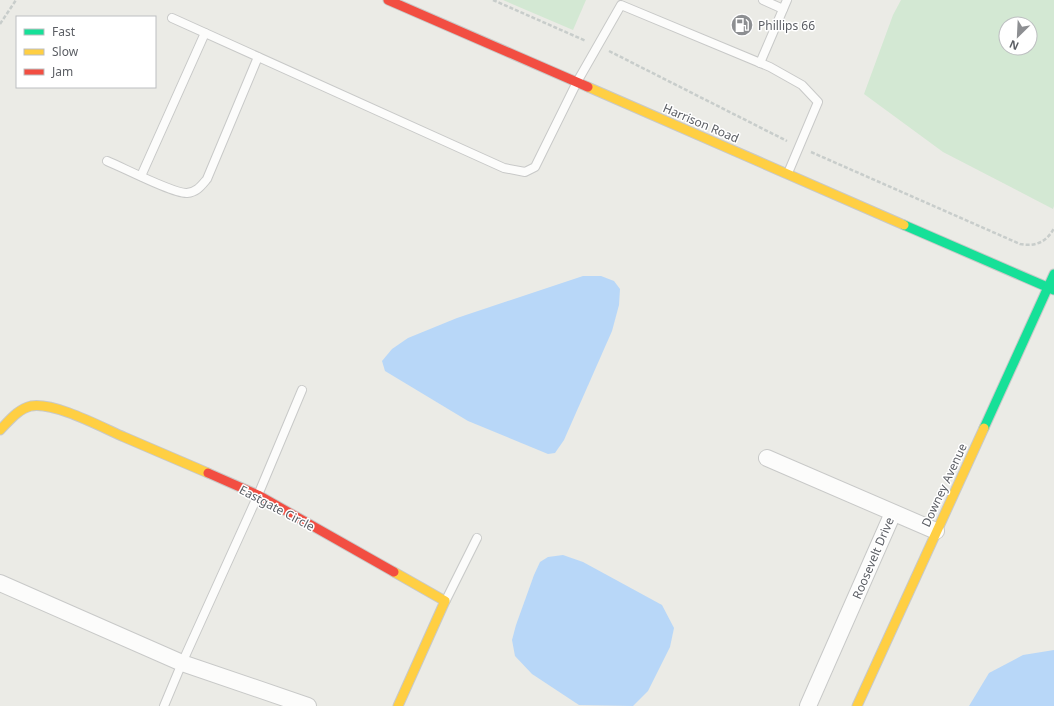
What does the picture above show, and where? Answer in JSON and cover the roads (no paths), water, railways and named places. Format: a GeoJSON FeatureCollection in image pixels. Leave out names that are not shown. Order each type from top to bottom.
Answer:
{"type":"FeatureCollection","features":[{"type":"Feature","properties":{"kind":"street","name":"Harrison Road"},"geometry":{"type":"LineString","coordinates":[[388,0],[1051,289]]}},
{"type":"Feature","properties":{"kind":"street","name":"Downey Avenue"},"geometry":{"type":"LineString","coordinates":[[857,706],[936,531],[1051,289],[1054,274]]}},
{"type":"Feature","properties":{"kind":"street","name":"Eastgate Circle"},"geometry":{"type":"LineString","coordinates":[[0,430],[18,412],[38,405],[52,407],[76,416],[258,495],[445,601]]}},
{"type":"Feature","properties":{"kind":"street","name":"Roosevelt Drive"},"geometry":{"type":"LineString","coordinates":[[767,458],[893,513],[808,706]]}},
{"type":"Feature","properties":{"kind":"street"},"geometry":{"type":"LineString","coordinates":[[893,513],[936,531]]}},
{"type":"Feature","properties":{"kind":"street"},"geometry":{"type":"LineString","coordinates":[[0,583],[182,663],[308,706]]}},
{"type":"Feature","properties":{"kind":"street"},"geometry":{"type":"LineString","coordinates":[[398,706],[445,601]]}},
{"type":"Feature","properties":{"kind":"lane"},"geometry":{"type":"LineString","coordinates":[[763,0],[783,9]]}},
{"type":"Feature","properties":{"kind":"lane"},"geometry":{"type":"LineString","coordinates":[[760,63],[786,0]]}},
{"type":"Feature","properties":{"kind":"lane"},"geometry":{"type":"LineString","coordinates":[[172,18],[504,168],[525,172],[535,167],[577,82],[622,2],[760,63],[802,84],[818,102],[788,174]]}},
{"type":"Feature","properties":{"kind":"lane"},"geometry":{"type":"LineString","coordinates":[[140,176],[205,33]]}},
{"type":"Feature","properties":{"kind":"lane"},"geometry":{"type":"LineString","coordinates":[[107,161],[168,188],[186,193],[198,190],[207,179],[258,57]]}},
{"type":"Feature","properties":{"kind":"lane"},"geometry":{"type":"LineString","coordinates":[[164,706],[258,495],[302,390]]}},
{"type":"Feature","properties":{"kind":"lane"},"geometry":{"type":"LineString","coordinates":[[445,601],[477,538]]}},
{"type":"Feature","properties":{"kind":"water"},"geometry":{"type":"Polygon","coordinates":[[[583,276],[601,276],[614,281],[620,289],[619,305],[612,331],[564,440],[555,453],[548,454],[468,421],[385,371],[382,361],[392,349],[408,338],[457,318],[583,276]]]}},
{"type":"Feature","properties":{"kind":"water"},"geometry":{"type":"Polygon","coordinates":[[[563,555],[583,562],[662,605],[674,628],[670,647],[648,691],[633,706],[579,705],[532,674],[515,656],[512,640],[516,625],[540,562],[548,557],[563,555]]]}},
{"type":"Feature","properties":{"kind":"water"},"geometry":{"type":"Polygon","coordinates":[[[1054,650],[1054,706],[969,706],[989,673],[1023,655],[1054,650]]]}},
{"type":"Feature","properties":{"kind":"place","name":"Phillips 66"},"geometry":{"type":"Point","coordinates":[742,25]}}]}
